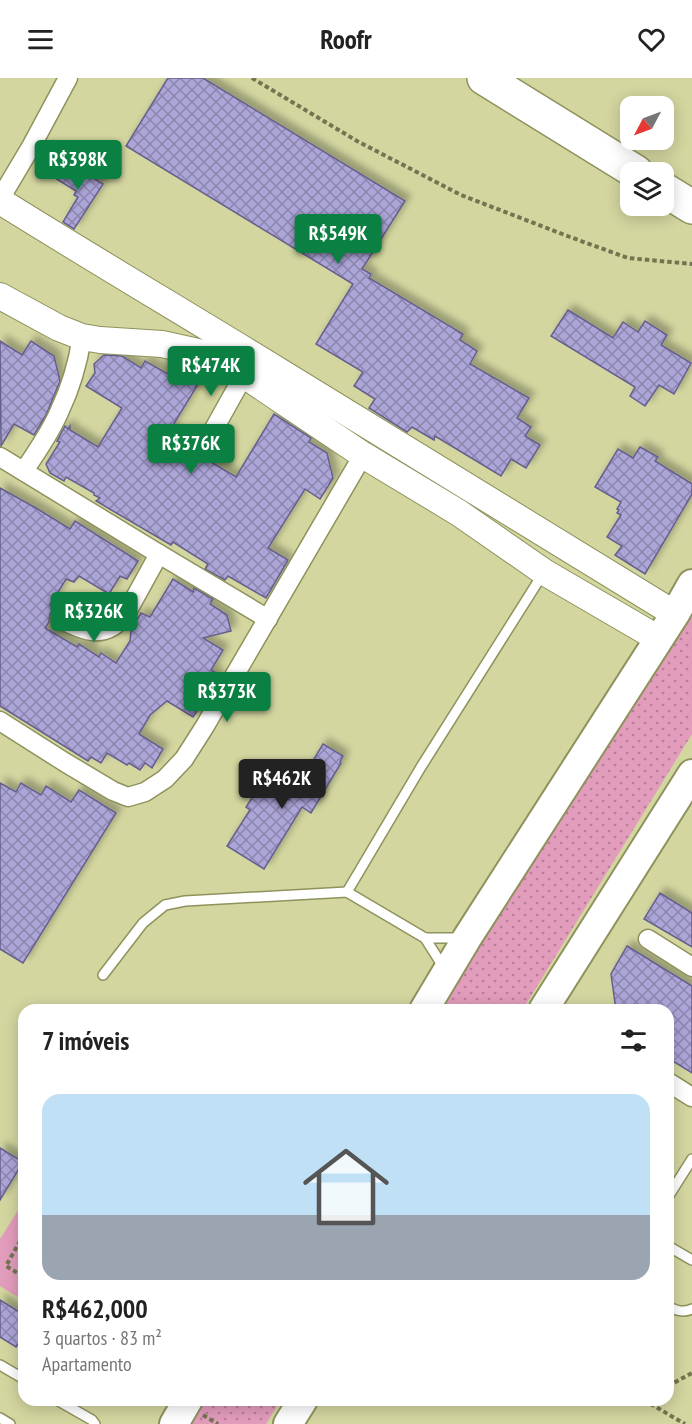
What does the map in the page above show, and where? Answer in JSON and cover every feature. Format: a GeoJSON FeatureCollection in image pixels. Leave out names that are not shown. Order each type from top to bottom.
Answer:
{"type":"FeatureCollection","features":[{"type":"Feature","properties":{"kind":"highway"},"geometry":{"type":"LineString","coordinates":[[484,78],[620,162]]}},
{"type":"Feature","properties":{"kind":"highway"},"geometry":{"type":"LineString","coordinates":[[674,196],[692,207]]}},
{"type":"Feature","properties":{"kind":"main road"},"geometry":{"type":"LineString","coordinates":[[428,1004],[467,938],[692,584]]}},
{"type":"Feature","properties":{"kind":"main road"},"geometry":{"type":"LineString","coordinates":[[548,1004],[692,774]]}},
{"type":"Feature","properties":{"kind":"main road"},"geometry":{"type":"LineString","coordinates":[[174,1424],[184,1406]]}},
{"type":"Feature","properties":{"kind":"main road"},"geometry":{"type":"LineString","coordinates":[[288,1424],[299,1406]]}},
{"type":"Feature","properties":{"kind":"street"},"geometry":{"type":"LineString","coordinates":[[68,78],[0,200],[675,614]]}},
{"type":"Feature","properties":{"kind":"street"},"geometry":{"type":"LineString","coordinates":[[0,296],[59,328],[82,337],[162,344],[207,354],[244,375],[363,455],[459,513],[544,572],[659,639]]}},
{"type":"Feature","properties":{"kind":"street"},"geometry":{"type":"LineString","coordinates":[[24,471],[60,410],[78,360],[82,337]]}},
{"type":"Feature","properties":{"kind":"street"},"geometry":{"type":"LineString","coordinates":[[210,436],[244,375]]}},
{"type":"Feature","properties":{"kind":"street"},"geometry":{"type":"LineString","coordinates":[[0,721],[113,791],[128,797],[145,792],[165,779],[184,759],[363,455]]}},
{"type":"Feature","properties":{"kind":"street"},"geometry":{"type":"LineString","coordinates":[[0,457],[268,618]]}},
{"type":"Feature","properties":{"kind":"street"},"geometry":{"type":"LineString","coordinates":[[60,619],[91,631],[103,632],[114,627],[127,612],[159,554]]}},
{"type":"Feature","properties":{"kind":"street"},"geometry":{"type":"LineString","coordinates":[[648,939],[692,967]]}},
{"type":"Feature","properties":{"kind":"street"},"geometry":{"type":"LineString","coordinates":[[674,1086],[692,1097]]}},
{"type":"Feature","properties":{"kind":"lane"},"geometry":{"type":"LineString","coordinates":[[347,892],[421,767],[544,572]]}},
{"type":"Feature","properties":{"kind":"lane"},"geometry":{"type":"LineString","coordinates":[[103,975],[143,924],[165,905],[185,901],[347,892],[424,938],[447,972]]}},
{"type":"Feature","properties":{"kind":"lane"},"geometry":{"type":"LineString","coordinates":[[424,938],[467,938]]}},
{"type":"Feature","properties":{"kind":"lane"},"geometry":{"type":"LineString","coordinates":[[674,1187],[692,1158]]}},
{"type":"Feature","properties":{"kind":"lane"},"geometry":{"type":"LineString","coordinates":[[674,1250],[692,1260]]}},
{"type":"Feature","properties":{"kind":"lane"},"geometry":{"type":"LineString","coordinates":[[674,1310],[686,1312],[692,1309]]}},
{"type":"Feature","properties":{"kind":"lane"},"geometry":{"type":"LineString","coordinates":[[0,1365],[18,1376]]}},
{"type":"Feature","properties":{"kind":"lane"},"geometry":{"type":"LineString","coordinates":[[68,1406],[95,1424]]}},
{"type":"Feature","properties":{"kind":"lane"},"geometry":{"type":"LineString","coordinates":[[0,1418],[10,1424]]}},
{"type":"Feature","properties":{"kind":"path"},"geometry":{"type":"LineString","coordinates":[[252,78],[357,141],[461,195],[628,258],[692,264]]}},
{"type":"Feature","properties":{"kind":"path"},"geometry":{"type":"LineString","coordinates":[[18,1245],[6,1266],[18,1273]]}},
{"type":"Feature","properties":{"kind":"path"},"geometry":{"type":"LineString","coordinates":[[674,1383],[692,1373]]}},
{"type":"Feature","properties":{"kind":"path"},"geometry":{"type":"LineString","coordinates":[[654,1406],[685,1424]]}},
{"type":"Feature","properties":{"kind":"shaded area"},"geometry":{"type":"Polygon","coordinates":[[[692,595],[692,734],[526,1004],[434,1004],[692,595]]]}},
{"type":"Feature","properties":{"kind":"shaded area"},"geometry":{"type":"Polygon","coordinates":[[[18,1210],[18,1297],[0,1286],[0,1239],[18,1210]]]}},
{"type":"Feature","properties":{"kind":"shaded area"},"geometry":{"type":"Polygon","coordinates":[[[185,1406],[277,1406],[266,1424],[174,1424],[185,1406]]]}},
{"type":"Feature","properties":{"kind":"building"},"geometry":{"type":"Polygon","coordinates":[[[168,78],[203,78],[405,201],[362,269],[371,274],[369,278],[463,334],[460,340],[477,351],[470,364],[529,398],[517,418],[531,427],[525,436],[540,445],[526,468],[511,459],[501,476],[435,436],[434,440],[412,427],[407,432],[369,408],[375,399],[354,386],[363,372],[316,344],[353,284],[126,146],[168,78]]]}},
{"type":"Feature","properties":{"kind":"building"},"geometry":{"type":"Polygon","coordinates":[[[65,161],[103,184],[74,229],[63,222],[78,197],[74,195],[76,191],[55,178],[65,161]]]}},
{"type":"Feature","properties":{"kind":"building"},"geometry":{"type":"Polygon","coordinates":[[[568,310],[613,338],[623,322],[638,332],[645,321],[667,335],[661,345],[691,363],[674,394],[659,385],[645,406],[630,396],[635,387],[551,336],[568,310]]]}},
{"type":"Feature","properties":{"kind":"building"},"geometry":{"type":"Polygon","coordinates":[[[0,341],[22,355],[31,341],[54,356],[60,381],[46,415],[34,435],[14,424],[1,446],[0,341]]]}},
{"type":"Feature","properties":{"kind":"building"},"geometry":{"type":"Polygon","coordinates":[[[104,355],[122,356],[141,368],[145,361],[175,378],[181,369],[200,381],[170,430],[205,450],[201,456],[236,477],[274,414],[311,438],[309,442],[327,453],[333,478],[320,499],[305,489],[268,548],[288,560],[266,598],[228,576],[225,580],[205,569],[208,564],[173,542],[171,545],[96,501],[100,498],[94,493],[66,477],[64,481],[50,473],[46,464],[60,442],[57,441],[65,426],[68,429],[70,426],[70,430],[98,447],[122,408],[86,386],[95,373],[94,364],[104,355]]]}},
{"type":"Feature","properties":{"kind":"building"},"geometry":{"type":"Polygon","coordinates":[[[640,447],[658,457],[655,461],[692,484],[692,494],[645,574],[615,555],[622,546],[607,537],[621,515],[617,513],[619,510],[617,509],[621,502],[595,487],[618,449],[633,458],[640,447]]]}},
{"type":"Feature","properties":{"kind":"building"},"geometry":{"type":"Polygon","coordinates":[[[0,488],[70,529],[75,521],[138,561],[127,579],[120,576],[109,594],[79,576],[74,582],[66,579],[50,605],[56,609],[50,614],[45,628],[77,647],[79,644],[99,657],[101,653],[116,663],[130,641],[131,631],[141,613],[150,617],[173,579],[193,592],[194,588],[213,599],[210,604],[227,615],[231,631],[203,638],[223,650],[211,670],[218,674],[213,681],[216,683],[193,717],[167,701],[150,715],[139,734],[163,749],[152,768],[145,763],[140,770],[107,753],[101,763],[91,757],[88,761],[0,706],[0,488]]]}},
{"type":"Feature","properties":{"kind":"building"},"geometry":{"type":"Polygon","coordinates":[[[323,744],[343,756],[341,763],[311,813],[302,807],[264,869],[227,846],[250,810],[246,807],[262,783],[289,800],[323,744]]]}},
{"type":"Feature","properties":{"kind":"building"},"geometry":{"type":"Polygon","coordinates":[[[0,783],[16,792],[21,783],[41,795],[46,786],[71,802],[79,790],[116,813],[23,963],[0,949],[0,783]]]}},
{"type":"Feature","properties":{"kind":"building"},"geometry":{"type":"Polygon","coordinates":[[[660,893],[692,913],[692,947],[644,919],[660,893]]]}},
{"type":"Feature","properties":{"kind":"building"},"geometry":{"type":"Polygon","coordinates":[[[627,946],[692,986],[692,1073],[674,1062],[674,1004],[615,1004],[611,974],[627,946]]]}},
{"type":"Feature","properties":{"kind":"building"},"geometry":{"type":"Polygon","coordinates":[[[0,1148],[18,1159],[18,1170],[0,1200],[0,1148]]]}},
{"type":"Feature","properties":{"kind":"building"},"geometry":{"type":"Polygon","coordinates":[[[0,1300],[18,1311],[18,1346],[16,1347],[0,1337],[0,1300]]]}}]}
